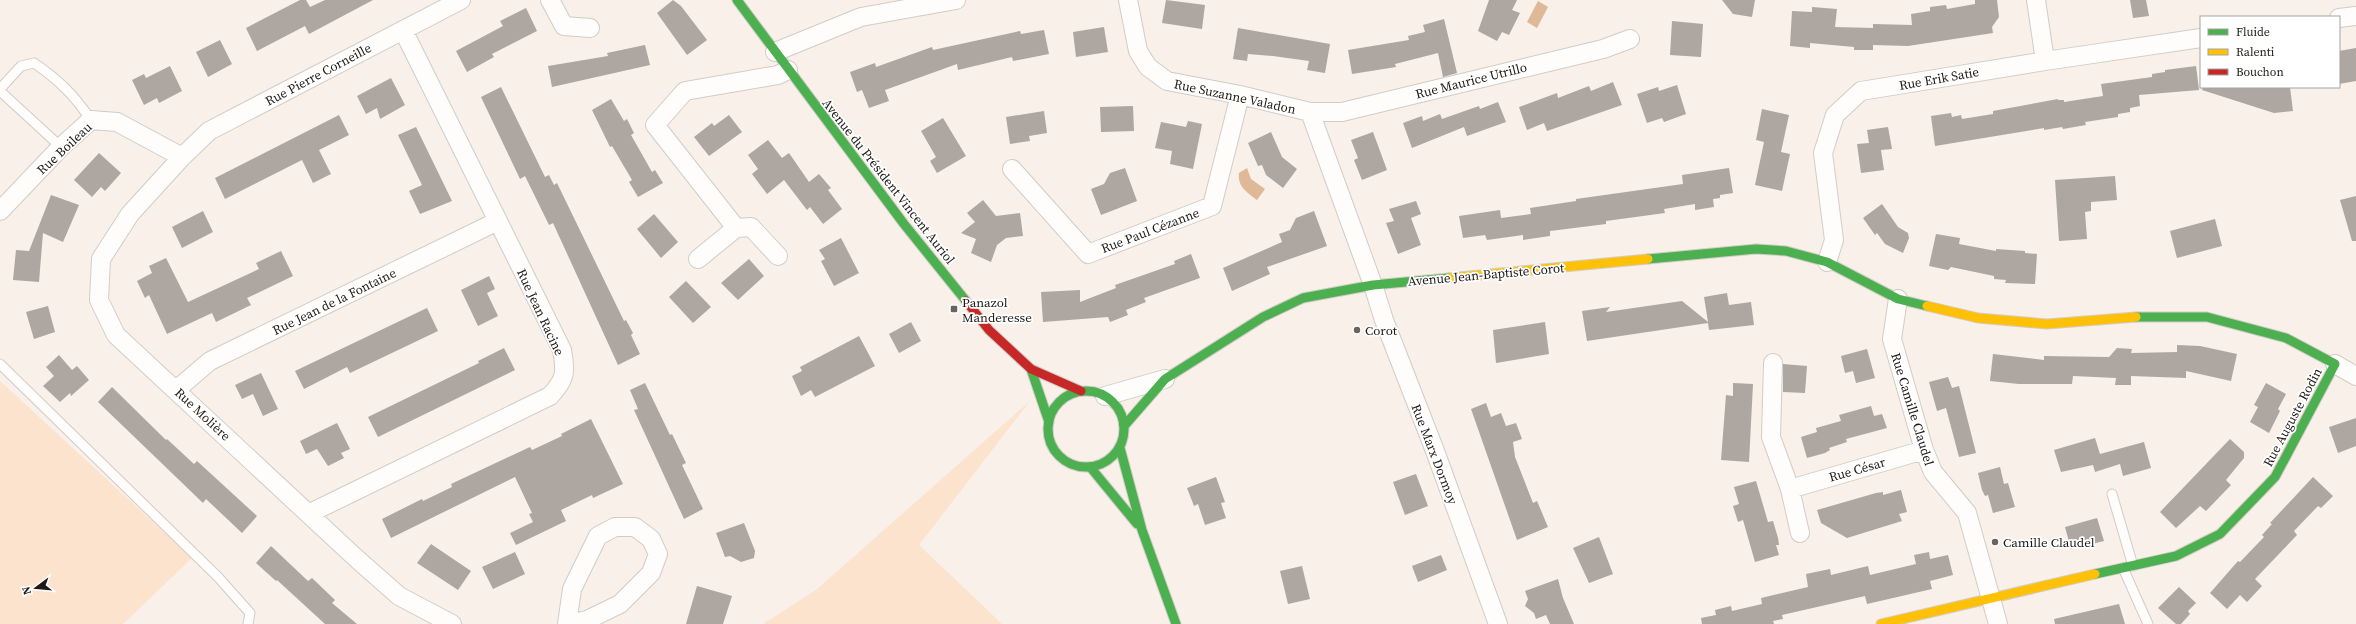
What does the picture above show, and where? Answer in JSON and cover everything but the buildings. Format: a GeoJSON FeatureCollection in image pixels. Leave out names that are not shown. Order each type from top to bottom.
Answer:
{"type":"FeatureCollection","features":[{"type":"Feature","properties":{"kind":"street","name":"Rue Pierre Corneille"},"geometry":{"type":"LineString","coordinates":[[182,157],[209,131],[461,0]]}},
{"type":"Feature","properties":{"kind":"street"},"geometry":{"type":"LineString","coordinates":[[550,0],[564,26],[590,28]]}},
{"type":"Feature","properties":{"kind":"street","name":"Avenue du Président Vincent Auriol"},"geometry":{"type":"LineString","coordinates":[[737,0],[788,70],[990,330],[1031,369],[1081,391]]}},
{"type":"Feature","properties":{"kind":"street"},"geometry":{"type":"LineString","coordinates":[[775,52],[861,17],[956,0]]}},
{"type":"Feature","properties":{"kind":"street","name":"Rue Suzanne Valadon"},"geometry":{"type":"LineString","coordinates":[[1128,0],[1138,51],[1148,67],[1167,81],[1240,95],[1310,112],[1373,285]]}},
{"type":"Feature","properties":{"kind":"street"},"geometry":{"type":"LineString","coordinates":[[2036,0],[2045,61]]}},
{"type":"Feature","properties":{"kind":"street"},"geometry":{"type":"LineString","coordinates":[[2340,18],[2356,16]]}},
{"type":"Feature","properties":{"kind":"street","name":"Rue Jean Racine"},"geometry":{"type":"LineString","coordinates":[[310,513],[550,396],[561,384],[566,370],[562,350],[403,30]]}},
{"type":"Feature","properties":{"kind":"street","name":"Rue Erik Satie"},"geometry":{"type":"LineString","coordinates":[[1828,262],[1834,240],[1823,153],[1835,115],[1861,92],[2045,61],[2200,38]]}},
{"type":"Feature","properties":{"kind":"street","name":"Rue Maurice Utrillo"},"geometry":{"type":"LineString","coordinates":[[1310,112],[1342,112],[1603,49],[1630,39]]}},
{"type":"Feature","properties":{"kind":"street"},"geometry":{"type":"LineString","coordinates":[[736,228],[655,125],[685,91],[778,75],[788,70]]}},
{"type":"Feature","properties":{"kind":"street","name":"Rue Paul Cézanne"},"geometry":{"type":"LineString","coordinates":[[1012,169],[1088,254],[1212,206],[1240,95]]}},
{"type":"Feature","properties":{"kind":"street","name":"Rue Boileau"},"geometry":{"type":"LineString","coordinates":[[0,211],[61,147],[91,120],[102,119],[117,122],[182,157]]}},
{"type":"Feature","properties":{"kind":"street","name":"Rue Molière"},"geometry":{"type":"LineString","coordinates":[[182,157],[130,214],[101,259],[99,300],[116,335],[310,513],[357,559],[399,596],[452,624]]}},
{"type":"Feature","properties":{"kind":"street","name":"Rue Jean de la Fontaine"},"geometry":{"type":"LineString","coordinates":[[176,390],[210,361],[498,221]]}},
{"type":"Feature","properties":{"kind":"street"},"geometry":{"type":"LineString","coordinates":[[698,259],[736,228],[751,227],[778,256]]}},
{"type":"Feature","properties":{"kind":"street","name":"Avenue Jean-Baptiste Corot"},"geometry":{"type":"LineString","coordinates":[[1105,396],[1165,379],[1263,317],[1303,298],[1373,285],[1756,249],[1786,251],[1828,262]]}},
{"type":"Feature","properties":{"kind":"street","name":"Rue Auguste Rodin"},"geometry":{"type":"LineString","coordinates":[[1828,262],[1898,299],[1978,318],[2047,324],[2142,316],[2207,317],[2286,338],[2335,364],[2275,477],[2220,534],[2176,556],[1991,597],[1881,624]]}},
{"type":"Feature","properties":{"kind":"street","name":"Rue Marx Dormoy"},"geometry":{"type":"LineString","coordinates":[[1373,285],[1384,320],[1435,451],[1498,624]]}},
{"type":"Feature","properties":{"kind":"street","name":"Rue Camille Claudel"},"geometry":{"type":"LineString","coordinates":[[1898,299],[1892,339],[1924,450],[1933,472],[1967,513],[1998,624]]}},
{"type":"Feature","properties":{"kind":"street"},"geometry":{"type":"LineString","coordinates":[[1773,363],[1771,437],[1790,488],[1800,533]]}},
{"type":"Feature","properties":{"kind":"street"},"geometry":{"type":"LineString","coordinates":[[2335,364],[2356,376]]}},
{"type":"Feature","properties":{"kind":"street","name":"Avenue du Président Vincent Auriol"},"geometry":{"type":"LineString","coordinates":[[1031,369],[1049,422]]}},
{"type":"Feature","properties":{"kind":"street","name":"Avenue Jean-Baptiste Corot"},"geometry":{"type":"LineString","coordinates":[[1125,425],[1165,379]]}},
{"type":"Feature","properties":{"kind":"street"},"geometry":{"type":"LineString","coordinates":[[1081,391],[1093,392],[1105,396],[1115,403],[1122,413],[1125,425],[1124,438],[1120,448],[1112,458],[1091,468],[1068,463],[1054,452],[1049,434],[1049,422],[1053,411],[1060,402],[1070,395],[1081,391]]}},
{"type":"Feature","properties":{"kind":"street"},"geometry":{"type":"LineString","coordinates":[[1120,448],[1142,530],[1176,624]]}},
{"type":"Feature","properties":{"kind":"street","name":"Rue César"},"geometry":{"type":"LineString","coordinates":[[1790,488],[1924,450]]}},
{"type":"Feature","properties":{"kind":"street"},"geometry":{"type":"LineString","coordinates":[[1091,468],[1142,530]]}},
{"type":"Feature","properties":{"kind":"street"},"geometry":{"type":"LineString","coordinates":[[615,526],[635,527],[651,538],[658,554],[650,573],[620,604],[587,620],[568,624],[572,589],[598,536],[615,526]]}},
{"type":"Feature","properties":{"kind":"lane"},"geometry":{"type":"LineString","coordinates":[[61,147],[0,90],[21,66],[34,63],[53,77],[76,97],[91,120]]}},
{"type":"Feature","properties":{"kind":"lane"},"geometry":{"type":"LineString","coordinates":[[0,364],[218,577],[250,613],[248,624]]}},
{"type":"Feature","properties":{"kind":"lane"},"geometry":{"type":"LineString","coordinates":[[2112,494],[2133,566]]}},
{"type":"Feature","properties":{"kind":"lane"},"geometry":{"type":"LineString","coordinates":[[2123,568],[2148,624]]}},
{"type":"Feature","properties":{"kind":"shaded area"},"geometry":{"type":"Polygon","coordinates":[[[1538,1],[1548,7],[1537,28],[1527,22],[1538,1]]]}},
{"type":"Feature","properties":{"kind":"shaded area"},"geometry":{"type":"Polygon","coordinates":[[[1247,168],[1251,179],[1265,189],[1257,200],[1241,186],[1239,173],[1247,168]]]}},
{"type":"Feature","properties":{"kind":"shaded area"},"geometry":{"type":"Polygon","coordinates":[[[0,381],[192,558],[123,624],[0,624],[0,381]]]}},
{"type":"Feature","properties":{"kind":"shaded area"},"geometry":{"type":"Polygon","coordinates":[[[1030,401],[919,545],[1002,624],[763,624],[816,590],[1030,401]]]}},
{"type":"Feature","properties":{"kind":"traffic: fast"},"geometry":{"type":"LineString","coordinates":[[737,0],[904,224],[966,301]]}},
{"type":"Feature","properties":{"kind":"traffic: fast"},"geometry":{"type":"LineString","coordinates":[[1648,259],[1756,249],[1786,251],[1827,262],[1898,299],[1927,306]]}},
{"type":"Feature","properties":{"kind":"traffic: fast"},"geometry":{"type":"LineString","coordinates":[[1125,425],[1165,379],[1263,317],[1303,298],[1373,285],[1449,278]]}},
{"type":"Feature","properties":{"kind":"traffic: fast"},"geometry":{"type":"LineString","coordinates":[[2095,574],[2176,556],[2220,534],[2275,477],[2335,364],[2286,338],[2207,317],[2136,317]]}},
{"type":"Feature","properties":{"kind":"traffic: fast"},"geometry":{"type":"LineString","coordinates":[[1031,369],[1049,422]]}},
{"type":"Feature","properties":{"kind":"traffic: fast"},"geometry":{"type":"LineString","coordinates":[[1086,391],[1101,394],[1113,402],[1121,414],[1124,429],[1121,444],[1113,456],[1101,464],[1086,467],[1071,464],[1059,456],[1051,444],[1048,429],[1051,414],[1059,402],[1071,394],[1086,391]]}},
{"type":"Feature","properties":{"kind":"traffic: fast"},"geometry":{"type":"LineString","coordinates":[[1120,448],[1142,530],[1176,624]]}},
{"type":"Feature","properties":{"kind":"traffic: fast"},"geometry":{"type":"LineString","coordinates":[[1091,468],[1137,524]]}},
{"type":"Feature","properties":{"kind":"traffic: slow"},"geometry":{"type":"LineString","coordinates":[[1449,278],[1648,259]]}},
{"type":"Feature","properties":{"kind":"traffic: slow"},"geometry":{"type":"LineString","coordinates":[[1927,306],[1978,318],[2047,324],[2136,317]]}},
{"type":"Feature","properties":{"kind":"traffic: slow"},"geometry":{"type":"LineString","coordinates":[[1881,624],[2095,574]]}},
{"type":"Feature","properties":{"kind":"traffic: jam"},"geometry":{"type":"LineString","coordinates":[[966,301],[989,330],[1031,369],[1081,391]]}},
{"type":"Feature","properties":{"kind":"place","name":"Panazol Manderesse"},"geometry":{"type":"Point","coordinates":[954,309]}},
{"type":"Feature","properties":{"kind":"place","name":"Corot"},"geometry":{"type":"Point","coordinates":[1357,330]}},
{"type":"Feature","properties":{"kind":"place","name":"Camille Claudel"},"geometry":{"type":"Point","coordinates":[1995,542]}}]}
